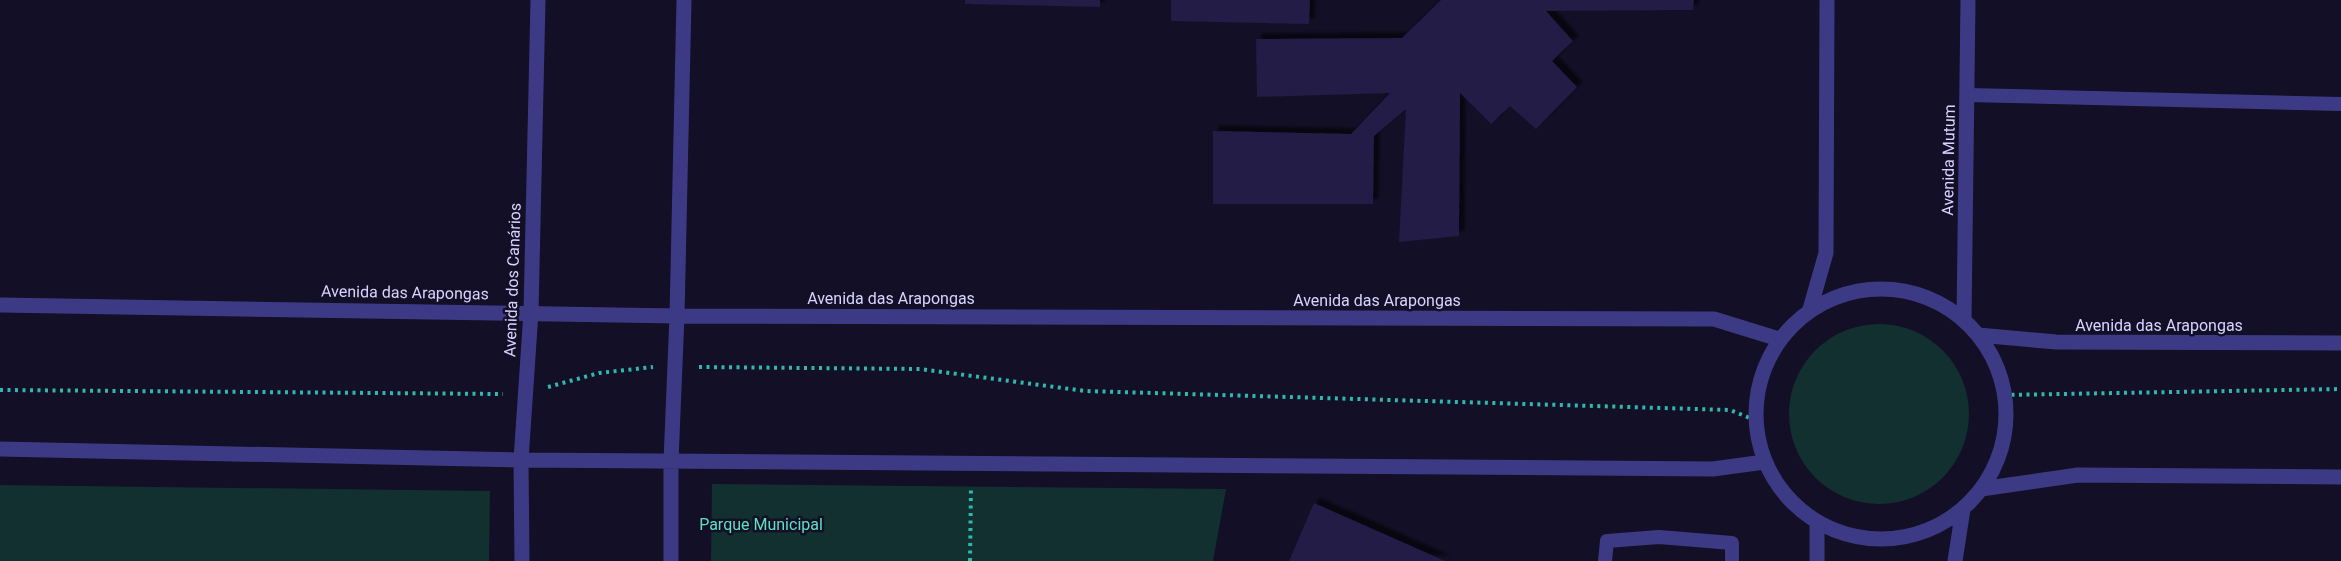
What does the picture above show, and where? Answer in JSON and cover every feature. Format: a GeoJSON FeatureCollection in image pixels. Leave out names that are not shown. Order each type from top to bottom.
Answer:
{"type":"FeatureCollection","features":[{"type":"Feature","properties":{"kind":"street","name":"Avenida dos Canários"},"geometry":{"type":"LineString","coordinates":[[522,561],[521,460],[531,312],[538,0]]}},
{"type":"Feature","properties":{"kind":"street"},"geometry":{"type":"LineString","coordinates":[[671,561],[671,461],[677,316],[684,0]]}},
{"type":"Feature","properties":{"kind":"street"},"geometry":{"type":"LineString","coordinates":[[1810,309],[1826,253],[1827,0]]}},
{"type":"Feature","properties":{"kind":"street","name":"Avenida Mutum"},"geometry":{"type":"LineString","coordinates":[[1964,320],[1968,0]]}},
{"type":"Feature","properties":{"kind":"street"},"geometry":{"type":"LineString","coordinates":[[1889,288],[1929,298],[1964,320],[1978,335],[1995,363],[2004,394],[2005,428],[1997,460],[1982,489],[1964,508],[1930,529],[1893,539],[1854,537],[1817,522],[1787,498],[1764,462],[1755,420],[1760,377],[1779,339],[1810,309],[1848,292],[1889,288]]}},
{"type":"Feature","properties":{"kind":"street","name":"Avenida das Arapongas"},"geometry":{"type":"LineString","coordinates":[[0,305],[677,316],[1714,319],[1779,339]]}},
{"type":"Feature","properties":{"kind":"street","name":"Avenida das Arapongas"},"geometry":{"type":"LineString","coordinates":[[1978,335],[2056,342],[2341,343]]}},
{"type":"Feature","properties":{"kind":"street"},"geometry":{"type":"LineString","coordinates":[[0,449],[521,460],[972,464],[1713,469],[1764,462]]}},
{"type":"Feature","properties":{"kind":"street"},"geometry":{"type":"LineString","coordinates":[[1982,489],[2078,475],[2341,477]]}},
{"type":"Feature","properties":{"kind":"street"},"geometry":{"type":"LineString","coordinates":[[1956,561],[1964,508]]}},
{"type":"Feature","properties":{"kind":"street"},"geometry":{"type":"LineString","coordinates":[[1817,522],[1817,561]]}},
{"type":"Feature","properties":{"kind":"lane"},"geometry":{"type":"LineString","coordinates":[[1967,95],[2341,104]]}},
{"type":"Feature","properties":{"kind":"lane"},"geometry":{"type":"LineString","coordinates":[[1605,561],[1607,541],[1659,537],[1732,543],[1732,561]]}},
{"type":"Feature","properties":{"kind":"path"},"geometry":{"type":"LineString","coordinates":[[0,390],[525,394],[599,373],[637,368],[920,369],[1084,391],[1730,410],[1755,420]]}},
{"type":"Feature","properties":{"kind":"path"},"geometry":{"type":"LineString","coordinates":[[2004,394],[2341,389]]}},
{"type":"Feature","properties":{"kind":"path"},"geometry":{"type":"LineString","coordinates":[[970,561],[972,464]]}},
{"type":"Feature","properties":{"kind":"green space"},"geometry":{"type":"Polygon","coordinates":[[[1879,324],[1914,331],[1943,350],[1962,379],[1969,414],[1962,449],[1943,478],[1914,497],[1879,504],[1844,497],[1815,478],[1796,449],[1789,414],[1796,379],[1815,350],[1844,331],[1879,324]]]}},
{"type":"Feature","properties":{"kind":"green space","name":"Parque Municipal"},"geometry":{"type":"Polygon","coordinates":[[[712,484],[1226,489],[1213,561],[711,561],[712,484]]]}},
{"type":"Feature","properties":{"kind":"green space"},"geometry":{"type":"Polygon","coordinates":[[[0,485],[490,491],[489,561],[0,561],[0,485]]]}},
{"type":"Feature","properties":{"kind":"building"},"geometry":{"type":"Polygon","coordinates":[[[965,0],[1100,0],[1100,7],[965,4],[965,0]]]}},
{"type":"Feature","properties":{"kind":"building"},"geometry":{"type":"Polygon","coordinates":[[[1171,0],[1310,0],[1309,24],[1171,21],[1171,0]]]}},
{"type":"Feature","properties":{"kind":"building"},"geometry":{"type":"Polygon","coordinates":[[[1441,0],[1694,0],[1693,10],[1546,11],[1573,41],[1552,61],[1577,87],[1536,129],[1510,106],[1491,124],[1460,93],[1459,236],[1399,242],[1406,109],[1374,136],[1373,204],[1213,204],[1213,131],[1351,134],[1390,93],[1257,97],[1256,39],[1402,38],[1441,0]]]}},
{"type":"Feature","properties":{"kind":"building"},"geometry":{"type":"Polygon","coordinates":[[[1314,503],[1445,561],[1289,561],[1314,503]]]}}]}
